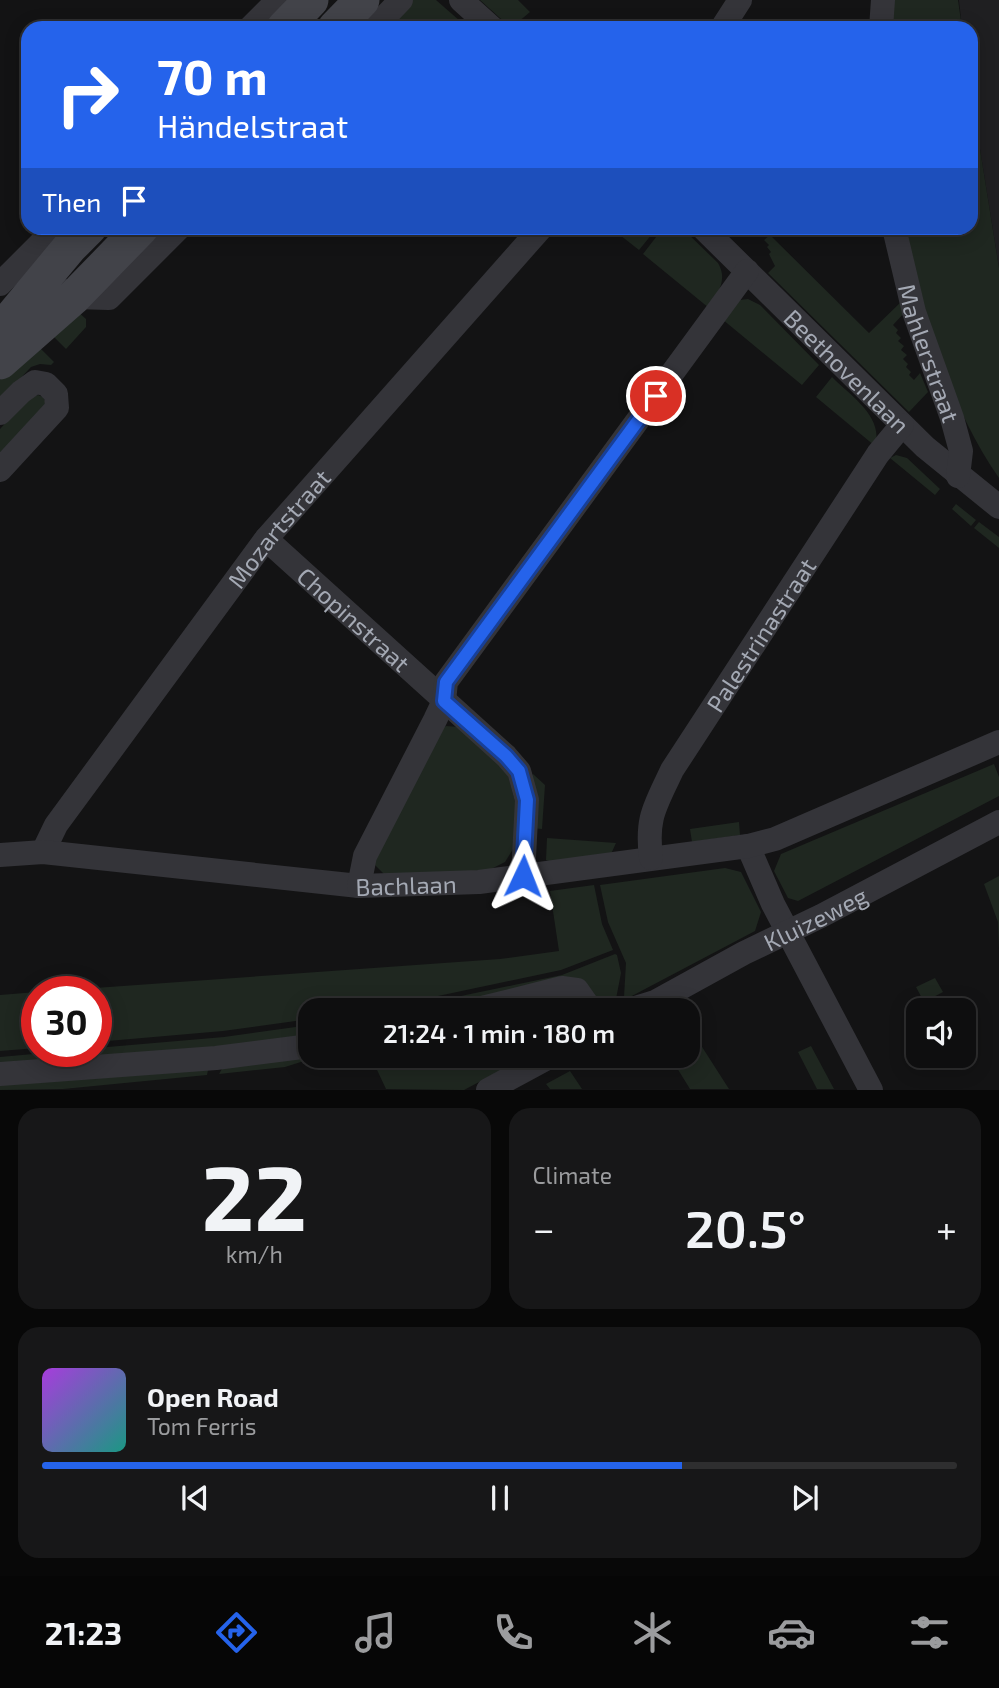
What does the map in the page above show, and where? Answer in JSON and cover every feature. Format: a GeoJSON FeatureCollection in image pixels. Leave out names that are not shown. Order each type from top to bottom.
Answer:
{"type":"FeatureCollection","features":[{"type":"Feature","properties":{"kind":"street"},"geometry":{"type":"LineString","coordinates":[[257,21],[278,0]]}},
{"type":"Feature","properties":{"kind":"street"},"geometry":{"type":"LineString","coordinates":[[291,21],[311,0]]}},
{"type":"Feature","properties":{"kind":"street"},"geometry":{"type":"LineString","coordinates":[[342,21],[362,0]]}},
{"type":"Feature","properties":{"kind":"street"},"geometry":{"type":"LineString","coordinates":[[381,21],[401,0]]}},
{"type":"Feature","properties":{"kind":"street"},"geometry":{"type":"LineString","coordinates":[[461,0],[484,21]]}},
{"type":"Feature","properties":{"kind":"street"},"geometry":{"type":"LineString","coordinates":[[726,21],[740,0]]}},
{"type":"Feature","properties":{"kind":"street"},"geometry":{"type":"LineString","coordinates":[[882,21],[883,0]]}},
{"type":"Feature","properties":{"kind":"street"},"geometry":{"type":"LineString","coordinates":[[0,284],[49,235]]}},
{"type":"Feature","properties":{"kind":"street"},"geometry":{"type":"LineString","coordinates":[[0,331],[83,235]]}},
{"type":"Feature","properties":{"kind":"street"},"geometry":{"type":"LineString","coordinates":[[0,362],[74,298],[134,235]]}},
{"type":"Feature","properties":{"kind":"street"},"geometry":{"type":"LineString","coordinates":[[48,273],[74,298],[108,298],[171,235]]}},
{"type":"Feature","properties":{"kind":"street","name":"Mozartstraat"},"geometry":{"type":"LineString","coordinates":[[43,852],[56,825],[266,538],[535,235]]}},
{"type":"Feature","properties":{"kind":"street","name":"Beethovenlaan"},"geometry":{"type":"LineString","coordinates":[[710,235],[902,425],[958,476],[999,507]]}},
{"type":"Feature","properties":{"kind":"street","name":"Mahlerstraat"},"geometry":{"type":"LineString","coordinates":[[896,235],[914,312],[961,451],[958,476]]}},
{"type":"Feature","properties":{"kind":"street"},"geometry":{"type":"LineString","coordinates":[[359,886],[365,856],[444,701],[446,682],[747,271]]}},
{"type":"Feature","properties":{"kind":"street"},"geometry":{"type":"LineString","coordinates":[[0,413],[21,392],[36,382],[46,384],[57,394],[57,408],[0,470]]}},
{"type":"Feature","properties":{"kind":"street","name":"Palestrinastraat"},"geometry":{"type":"LineString","coordinates":[[652,858],[648,833],[651,815],[672,770],[877,454],[902,425]]}},
{"type":"Feature","properties":{"kind":"street","name":"Chopinstraat"},"geometry":{"type":"LineString","coordinates":[[266,538],[506,756],[519,771],[527,800],[523,876]]}},
{"type":"Feature","properties":{"kind":"street","name":"Bachlaan"},"geometry":{"type":"LineString","coordinates":[[0,855],[43,852],[359,886],[454,883],[523,876],[748,846],[775,839],[999,742]]}},
{"type":"Feature","properties":{"kind":"street","name":"Kluizeweg"},"geometry":{"type":"LineString","coordinates":[[662,998],[999,822]]}},
{"type":"Feature","properties":{"kind":"street"},"geometry":{"type":"LineString","coordinates":[[748,846],[774,904],[871,1090]]}},
{"type":"Feature","properties":{"kind":"street"},"geometry":{"type":"LineString","coordinates":[[522,998],[562,988],[577,990],[583,998]]}},
{"type":"Feature","properties":{"kind":"street"},"geometry":{"type":"LineString","coordinates":[[0,1074],[216,1058],[298,1048]]}},
{"type":"Feature","properties":{"kind":"street"},"geometry":{"type":"LineString","coordinates":[[488,1090],[529,1068]]}},
{"type":"Feature","properties":{"kind":"shaded area"},"geometry":{"type":"Polygon","coordinates":[[[413,0],[436,0],[460,21],[392,21],[413,0]]]}},
{"type":"Feature","properties":{"kind":"shaded area"},"geometry":{"type":"Polygon","coordinates":[[[480,0],[518,0],[530,12],[519,21],[503,21],[480,0]]]}},
{"type":"Feature","properties":{"kind":"shaded area"},"geometry":{"type":"Polygon","coordinates":[[[891,0],[958,0],[961,21],[890,21],[891,0]]]}},
{"type":"Feature","properties":{"kind":"shaded area"},"geometry":{"type":"Polygon","coordinates":[[[959,0],[999,0],[999,268],[978,137],[978,21],[961,21],[959,0]]]}},
{"type":"Feature","properties":{"kind":"shaded area"},"geometry":{"type":"Polygon","coordinates":[[[978,137],[999,268],[999,478],[951,389],[929,326],[903,235],[978,235],[978,137]]]}},
{"type":"Feature","properties":{"kind":"shaded area"},"geometry":{"type":"Polygon","coordinates":[[[620,235],[651,235],[639,250],[620,235]]]}},
{"type":"Feature","properties":{"kind":"shaded area"},"geometry":{"type":"Polygon","coordinates":[[[658,235],[689,235],[721,269],[722,280],[709,308],[643,254],[658,235]]]}},
{"type":"Feature","properties":{"kind":"shaded area"},"geometry":{"type":"Polygon","coordinates":[[[770,235],[869,333],[903,300],[905,312],[893,325],[901,338],[898,341],[904,346],[901,350],[907,355],[903,359],[911,372],[909,375],[914,380],[920,373],[928,392],[909,412],[768,273],[775,266],[767,247],[769,245],[764,240],[770,235]]]}},
{"type":"Feature","properties":{"kind":"shaded area"},"geometry":{"type":"Polygon","coordinates":[[[748,299],[760,305],[819,365],[802,385],[722,319],[740,300],[748,299]]]}},
{"type":"Feature","properties":{"kind":"shaded area"},"geometry":{"type":"Polygon","coordinates":[[[76,310],[86,319],[86,327],[66,349],[48,331],[76,310]]]}},
{"type":"Feature","properties":{"kind":"shaded area"},"geometry":{"type":"Polygon","coordinates":[[[38,346],[54,362],[51,365],[31,367],[0,400],[0,380],[38,346]]]}},
{"type":"Feature","properties":{"kind":"shaded area"},"geometry":{"type":"Polygon","coordinates":[[[832,377],[870,416],[877,435],[875,446],[816,397],[832,377]]]}},
{"type":"Feature","properties":{"kind":"shaded area"},"geometry":{"type":"Polygon","coordinates":[[[38,395],[43,397],[46,403],[0,458],[0,429],[29,398],[38,395]]]}},
{"type":"Feature","properties":{"kind":"shaded area"},"geometry":{"type":"Polygon","coordinates":[[[896,455],[907,458],[940,489],[935,495],[890,458],[896,455]]]}},
{"type":"Feature","properties":{"kind":"shaded area"},"geometry":{"type":"Polygon","coordinates":[[[956,504],[976,520],[971,526],[952,509],[956,504]]]}},
{"type":"Feature","properties":{"kind":"shaded area"},"geometry":{"type":"Polygon","coordinates":[[[979,522],[999,537],[999,548],[974,528],[979,522]]]}},
{"type":"Feature","properties":{"kind":"shaded area"},"geometry":{"type":"Polygon","coordinates":[[[446,726],[459,727],[507,772],[516,805],[513,849],[505,862],[489,870],[386,876],[375,865],[376,854],[441,729],[446,726]]]}},
{"type":"Feature","properties":{"kind":"shaded area"},"geometry":{"type":"Polygon","coordinates":[[[994,764],[999,777],[999,796],[798,901],[788,898],[774,871],[781,854],[994,764]]]}},
{"type":"Feature","properties":{"kind":"shaded area"},"geometry":{"type":"Polygon","coordinates":[[[533,774],[545,785],[542,829],[532,828],[527,780],[533,774]]]}},
{"type":"Feature","properties":{"kind":"shaded area"},"geometry":{"type":"Polygon","coordinates":[[[739,822],[740,835],[692,842],[690,829],[739,822]]]}},
{"type":"Feature","properties":{"kind":"shaded area"},"geometry":{"type":"Polygon","coordinates":[[[547,838],[616,843],[611,854],[552,862],[546,860],[547,838]]]}},
{"type":"Feature","properties":{"kind":"shaded area"},"geometry":{"type":"Polygon","coordinates":[[[725,868],[741,872],[761,912],[755,931],[628,998],[624,997],[626,963],[608,922],[600,885],[725,868]]]}},
{"type":"Feature","properties":{"kind":"shaded area"},"geometry":{"type":"Polygon","coordinates":[[[999,876],[999,949],[998,922],[984,884],[999,876]]]}},
{"type":"Feature","properties":{"kind":"shaded area"},"geometry":{"type":"Polygon","coordinates":[[[594,885],[602,924],[613,950],[561,970],[429,998],[298,998],[298,1021],[223,1031],[112,1041],[112,987],[500,959],[559,951],[550,891],[594,885]]]}},
{"type":"Feature","properties":{"kind":"shaded area"},"geometry":{"type":"Polygon","coordinates":[[[615,954],[621,973],[616,998],[583,998],[533,986],[487,998],[452,998],[562,975],[615,954]]]}},
{"type":"Feature","properties":{"kind":"shaded area"},"geometry":{"type":"Polygon","coordinates":[[[935,978],[943,992],[932,998],[922,998],[916,987],[935,978]]]}},
{"type":"Feature","properties":{"kind":"shaded area"},"geometry":{"type":"Polygon","coordinates":[[[21,993],[21,1049],[0,1051],[0,995],[21,993]]]}},
{"type":"Feature","properties":{"kind":"shaded area"},"geometry":{"type":"Polygon","coordinates":[[[298,1027],[298,1039],[112,1056],[112,1047],[224,1037],[298,1027]]]}},
{"type":"Feature","properties":{"kind":"shaded area"},"geometry":{"type":"Polygon","coordinates":[[[700,1044],[729,1089],[690,1089],[677,1068],[700,1068],[700,1044]]]}},
{"type":"Feature","properties":{"kind":"shaded area"},"geometry":{"type":"Polygon","coordinates":[[[811,1046],[834,1089],[817,1089],[798,1052],[811,1046]]]}},
{"type":"Feature","properties":{"kind":"shaded area"},"geometry":{"type":"Polygon","coordinates":[[[21,1055],[21,1064],[0,1066],[0,1057],[21,1055]]]}},
{"type":"Feature","properties":{"kind":"shaded area"},"geometry":{"type":"Polygon","coordinates":[[[298,1057],[298,1063],[285,1067],[219,1074],[223,1067],[298,1057]]]}},
{"type":"Feature","properties":{"kind":"shaded area"},"geometry":{"type":"Polygon","coordinates":[[[376,1068],[505,1068],[464,1090],[386,1089],[376,1068]]]}},
{"type":"Feature","properties":{"kind":"shaded area"},"geometry":{"type":"Polygon","coordinates":[[[208,1070],[207,1075],[63,1089],[0,1090],[0,1082],[208,1070]]]}},
{"type":"Feature","properties":{"kind":"shaded area"},"geometry":{"type":"Polygon","coordinates":[[[570,1071],[582,1089],[550,1089],[546,1084],[570,1071]]]}},
{"type":"Feature","properties":{"kind":"route"},"geometry":{"type":"LineString","coordinates":[[523,876],[527,800],[519,771],[444,701],[446,682],[656,396]]}}]}
